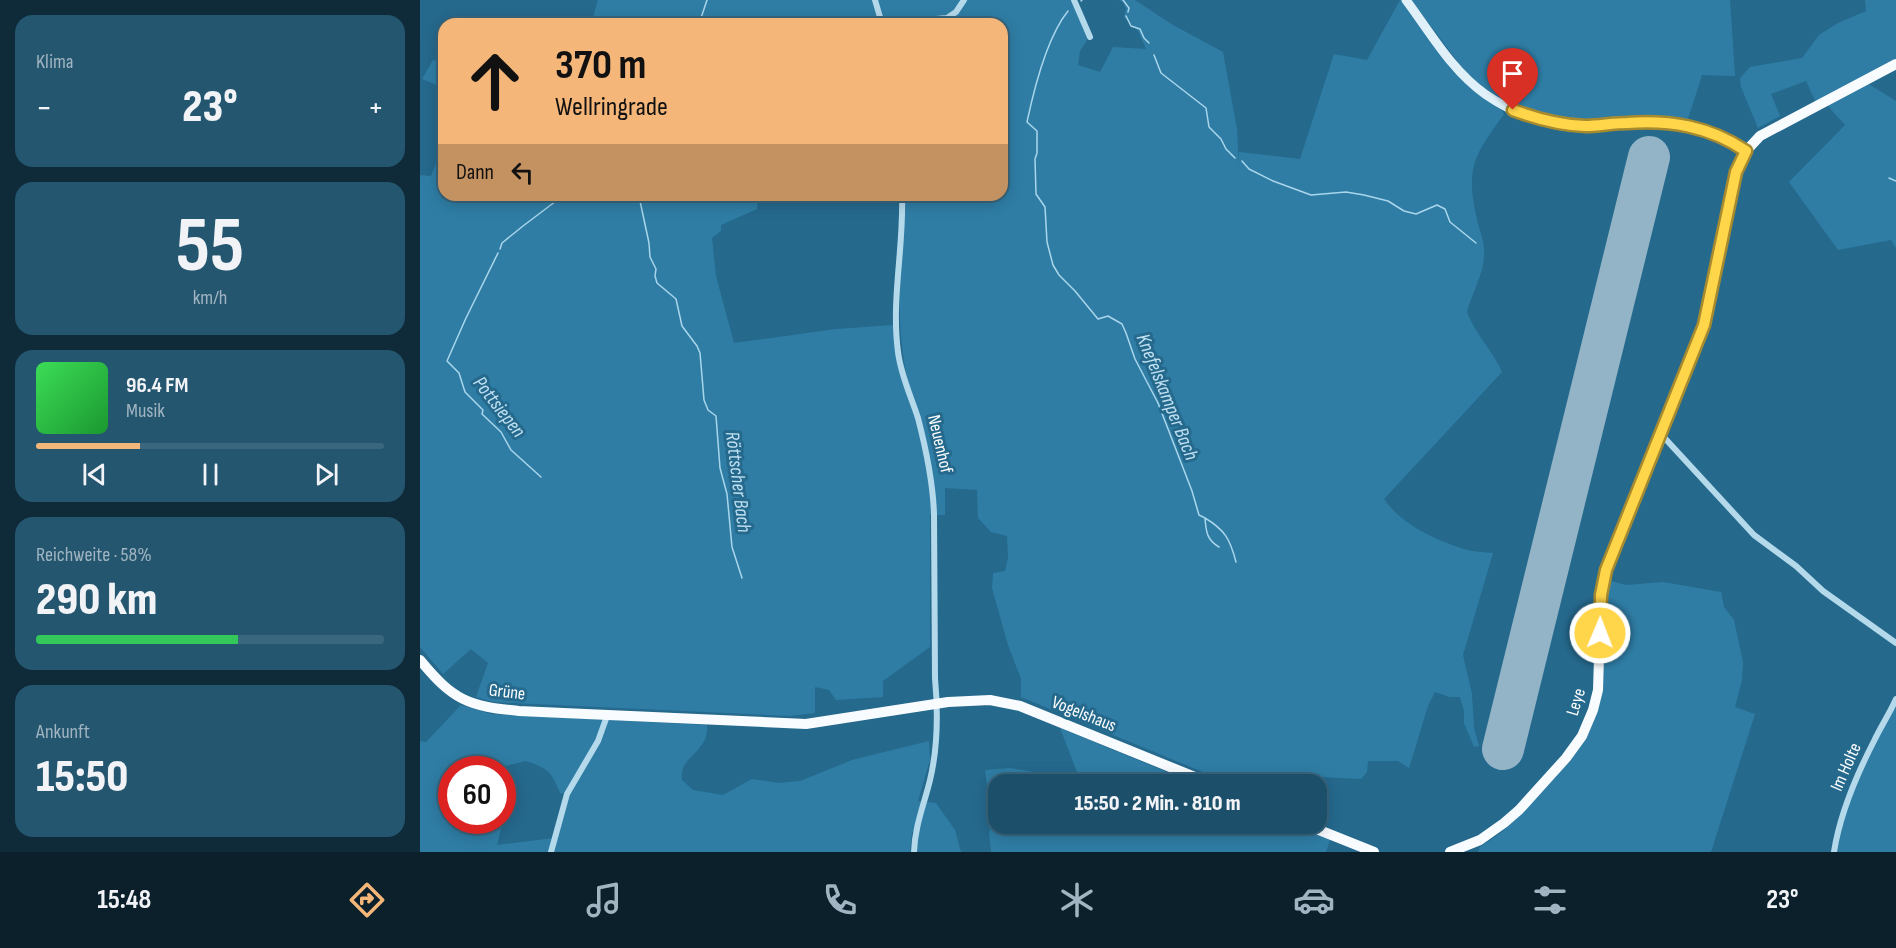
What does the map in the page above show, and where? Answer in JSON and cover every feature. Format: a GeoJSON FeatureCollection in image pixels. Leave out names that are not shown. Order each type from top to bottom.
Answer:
{"type":"FeatureCollection","features":[{"type":"Feature","properties":{"kind":"main road"},"geometry":{"type":"LineString","coordinates":[[1746,151],[1760,136],[1896,64]]}},
{"type":"Feature","properties":{"kind":"main road","name":"Leye"},"geometry":{"type":"LineString","coordinates":[[1450,852],[1470,846],[1491,833],[1519,810],[1566,758],[1588,724],[1598,690],[1601,595],[1606,570],[1708,310],[1736,172],[1746,151]]}},
{"type":"Feature","properties":{"kind":"main road","name":"Grüne"},"geometry":{"type":"LineString","coordinates":[[420,660],[449,691],[484,708],[607,716],[806,724],[937,703]]}},
{"type":"Feature","properties":{"kind":"main road","name":"Vogelshaus"},"geometry":{"type":"LineString","coordinates":[[937,703],[980,699],[1020,706],[1187,774]]}},
{"type":"Feature","properties":{"kind":"main road"},"geometry":{"type":"LineString","coordinates":[[1327,833],[1374,852]]}},
{"type":"Feature","properties":{"kind":"street"},"geometry":{"type":"LineString","coordinates":[[875,0],[880,18]]}},
{"type":"Feature","properties":{"kind":"street"},"geometry":{"type":"LineString","coordinates":[[947,18],[956,12],[964,0]]}},
{"type":"Feature","properties":{"kind":"street"},"geometry":{"type":"LineString","coordinates":[[1074,0],[1090,37]]}},
{"type":"Feature","properties":{"kind":"street"},"geometry":{"type":"LineString","coordinates":[[1406,0],[1465,76],[1484,93],[1513,110],[1562,124],[1587,126],[1652,121],[1675,123],[1710,132],[1746,151]]}},
{"type":"Feature","properties":{"kind":"street","name":"Neuenhof"},"geometry":{"type":"LineString","coordinates":[[902,201],[896,282],[897,340],[905,384],[921,434],[934,500],[937,703],[932,769],[917,819],[914,852]]}},
{"type":"Feature","properties":{"kind":"street"},"geometry":{"type":"LineString","coordinates":[[1660,433],[1754,535],[1796,566],[1823,591],[1896,643]]}},
{"type":"Feature","properties":{"kind":"street","name":"Im Holte"},"geometry":{"type":"LineString","coordinates":[[1834,852],[1846,802],[1896,699]]}},
{"type":"Feature","properties":{"kind":"street"},"geometry":{"type":"LineString","coordinates":[[552,852],[567,794],[598,741],[607,716]]}},
{"type":"Feature","properties":{"kind":"shaded area"},"geometry":{"type":"Polygon","coordinates":[[[598,0],[873,0],[879,18],[593,18],[598,0]]]}},
{"type":"Feature","properties":{"kind":"shaded area"},"geometry":{"type":"Polygon","coordinates":[[[876,0],[963,0],[951,15],[925,18],[881,18],[876,0]]]}},
{"type":"Feature","properties":{"kind":"shaded area"},"geometry":{"type":"Polygon","coordinates":[[[965,0],[1073,0],[1089,37],[1080,51],[1078,65],[1100,72],[1113,47],[1146,49],[1138,31],[1124,17],[1126,9],[1123,2],[1118,0],[1135,0],[1173,25],[1223,52],[1237,129],[1239,168],[1239,152],[1300,159],[1334,54],[1367,60],[1400,0],[1403,0],[1453,67],[1500,107],[1504,114],[1480,149],[1473,171],[1473,198],[1483,242],[1484,259],[1467,312],[1502,372],[1384,499],[1400,516],[1430,536],[1467,550],[1493,553],[1463,655],[1472,694],[1474,728],[1479,746],[1474,747],[1464,723],[1464,711],[1460,697],[1450,697],[1435,692],[1428,706],[1409,768],[1398,761],[1368,761],[1367,772],[1361,779],[1327,777],[1327,774],[1208,774],[1021,697],[1021,679],[1008,645],[992,588],[993,573],[1005,571],[1008,558],[1007,536],[991,532],[978,518],[977,490],[945,488],[945,515],[930,515],[930,647],[883,681],[883,697],[836,700],[829,690],[815,687],[815,713],[790,716],[493,702],[476,697],[488,663],[471,649],[443,674],[420,647],[420,175],[431,176],[438,158],[438,201],[758,201],[757,209],[721,225],[721,231],[712,238],[716,276],[734,343],[836,329],[893,325],[895,340],[908,382],[900,312],[904,201],[1008,201],[1008,18],[948,18],[965,0]]]}},
{"type":"Feature","properties":{"kind":"shaded area"},"geometry":{"type":"Polygon","coordinates":[[[1411,0],[1730,0],[1735,76],[1702,75],[1688,119],[1588,121],[1540,116],[1505,103],[1467,74],[1411,0]]]}},
{"type":"Feature","properties":{"kind":"shaded area"},"geometry":{"type":"Polygon","coordinates":[[[1865,0],[1896,0],[1896,63],[1816,103],[1806,81],[1771,94],[1780,116],[1758,128],[1741,87],[1740,78],[1750,67],[1802,58],[1819,35],[1838,23],[1866,11],[1865,0]]]}},
{"type":"Feature","properties":{"kind":"shaded area"},"geometry":{"type":"Polygon","coordinates":[[[433,60],[438,61],[438,86],[422,79],[433,60]]]}},
{"type":"Feature","properties":{"kind":"shaded area"},"geometry":{"type":"Polygon","coordinates":[[[1867,83],[1896,101],[1896,248],[1891,240],[1838,250],[1789,182],[1845,125],[1826,104],[1867,83]]]}},
{"type":"Feature","properties":{"kind":"shaded area"},"geometry":{"type":"Polygon","coordinates":[[[1607,580],[1626,585],[1663,582],[1721,592],[1724,607],[1734,620],[1743,662],[1742,680],[1735,707],[1755,714],[1711,852],[1478,852],[1480,847],[1512,823],[1555,778],[1583,742],[1603,689],[1607,580]]]}},
{"type":"Feature","properties":{"kind":"shaded area"},"geometry":{"type":"Polygon","coordinates":[[[1896,701],[1896,852],[1834,852],[1847,802],[1896,701]]]}},
{"type":"Feature","properties":{"kind":"shaded area"},"geometry":{"type":"Polygon","coordinates":[[[461,705],[491,714],[707,725],[704,742],[685,765],[682,780],[693,790],[723,795],[752,779],[779,783],[800,781],[852,760],[929,741],[930,760],[918,801],[936,803],[955,830],[961,852],[917,852],[918,833],[912,832],[910,852],[420,852],[420,741],[426,742],[461,705]]]}},
{"type":"Feature","properties":{"kind":"shaded area"},"geometry":{"type":"Polygon","coordinates":[[[1060,728],[1172,774],[988,774],[988,792],[985,770],[1010,768],[1034,772],[1077,772],[1060,728]]]}},
{"type":"Feature","properties":{"kind":"shaded area"},"geometry":{"type":"Polygon","coordinates":[[[989,834],[1322,834],[1331,837],[1326,852],[991,852],[989,834]]]}},
{"type":"Feature","properties":{"kind":"waterway","name":"Röttscher Bach"},"geometry":{"type":"LineString","coordinates":[[701,18],[707,0]]}},
{"type":"Feature","properties":{"kind":"waterway"},"geometry":{"type":"LineString","coordinates":[[1123,0],[1129,8],[1128,12]]}},
{"type":"Feature","properties":{"kind":"waterway","name":"Knefelskamper Bach"},"geometry":{"type":"LineString","coordinates":[[1068,11],[1060,22],[1048,49],[1027,122],[1037,131],[1036,194],[1045,207],[1047,242],[1053,265],[1098,319],[1108,316],[1122,324],[1135,359],[1158,403],[1199,515],[1205,518],[1208,535],[1219,547]]}},
{"type":"Feature","properties":{"kind":"waterway"},"geometry":{"type":"LineString","coordinates":[[1126,16],[1131,26],[1140,29],[1149,43]]}},
{"type":"Feature","properties":{"kind":"waterway"},"geometry":{"type":"LineString","coordinates":[[1154,55],[1161,73],[1206,108],[1209,127],[1235,158]]}},
{"type":"Feature","properties":{"kind":"waterway"},"geometry":{"type":"LineString","coordinates":[[1242,161],[1249,169],[1273,181],[1311,195],[1346,192],[1364,195],[1388,201],[1404,211],[1416,214],[1437,205],[1445,209],[1450,222],[1476,243]]}},
{"type":"Feature","properties":{"kind":"waterway"},"geometry":{"type":"LineString","coordinates":[[1889,178],[1896,181]]}},
{"type":"Feature","properties":{"kind":"waterway","name":"Pottsiepen"},"geometry":{"type":"LineString","coordinates":[[500,249],[502,243],[556,201]]}},
{"type":"Feature","properties":{"kind":"waterway","name":"Röttscher Bach"},"geometry":{"type":"LineString","coordinates":[[640,201],[650,257],[656,269],[657,283],[676,299],[682,326],[700,353],[704,400],[708,410],[716,416],[720,468],[727,494],[732,547],[742,578]]}},
{"type":"Feature","properties":{"kind":"waterway","name":"Pottsiepen"},"geometry":{"type":"LineString","coordinates":[[498,253],[447,361],[459,373],[465,392],[483,410],[482,414],[501,432],[511,450],[541,477]]}},
{"type":"Feature","properties":{"kind":"waterway","name":"Knefelskamper Bach"},"geometry":{"type":"LineString","coordinates":[[1205,518],[1226,536],[1236,562]]}},
{"type":"Feature","properties":{"kind":"runway"},"geometry":{"type":"LineString","coordinates":[[1503,749],[1649,157]]}},
{"type":"Feature","properties":{"kind":"route"},"geometry":{"type":"LineString","coordinates":[[1513,110],[1562,124],[1587,126],[1652,121],[1675,123],[1710,132],[1746,151],[1736,172],[1704,325],[1606,570],[1601,595],[1600,633]]}}]}
